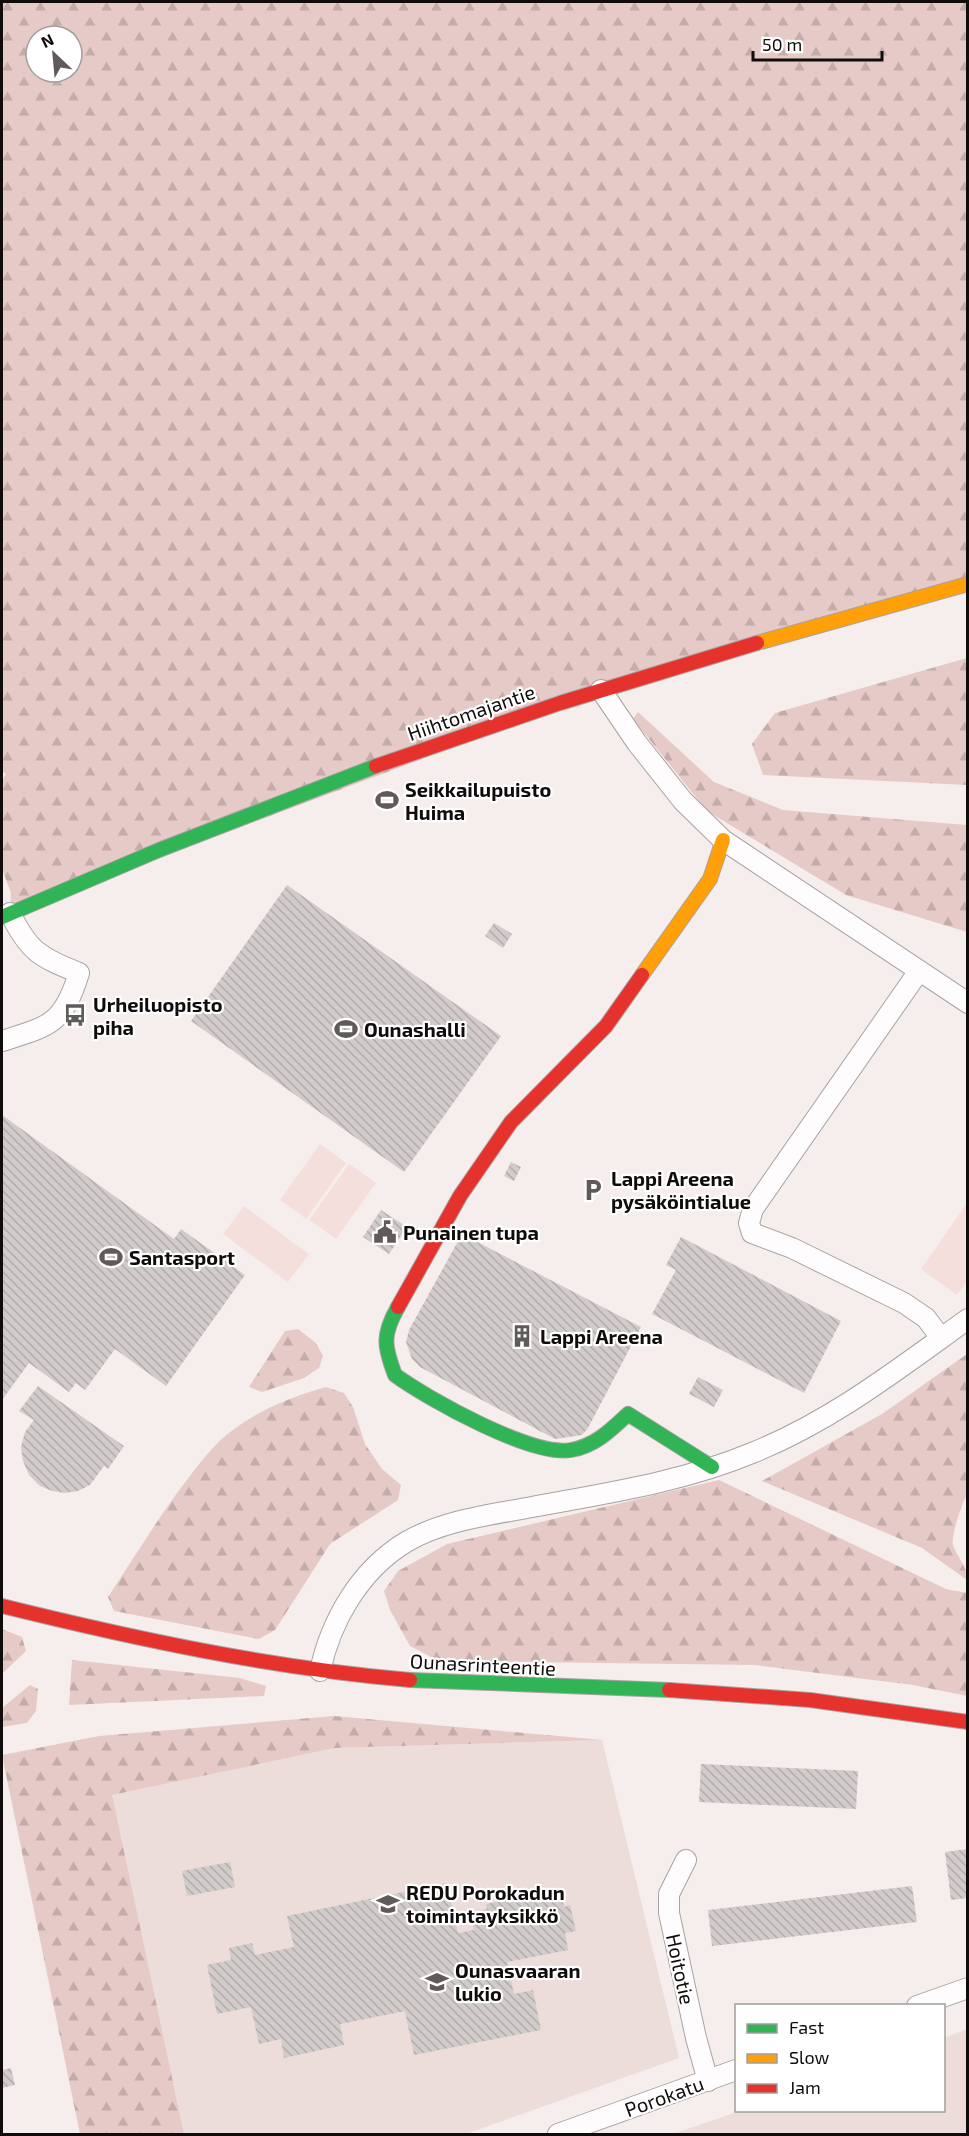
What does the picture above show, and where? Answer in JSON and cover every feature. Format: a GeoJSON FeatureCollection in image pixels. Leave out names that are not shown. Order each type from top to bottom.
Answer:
{"type":"FeatureCollection","features":[{"type":"Feature","properties":{"kind":"street","name":"Hiihtomajantie"},"geometry":{"type":"LineString","coordinates":[[6,915],[159,850],[375,766],[601,690],[968,584]]}},
{"type":"Feature","properties":{"kind":"street"},"geometry":{"type":"LineString","coordinates":[[601,690],[637,743],[683,801],[723,840],[968,1002]]}},
{"type":"Feature","properties":{"kind":"street"},"geometry":{"type":"LineString","coordinates":[[712,1467],[628,1414],[613,1431],[594,1444],[576,1450],[562,1453],[528,1447],[395,1375],[387,1358],[385,1338],[388,1324],[408,1286],[460,1196],[498,1138],[526,1106],[606,1026],[710,879],[723,840]]}},
{"type":"Feature","properties":{"kind":"street"},"geometry":{"type":"LineString","coordinates":[[2,1041],[33,1033],[57,1018],[69,1002],[79,973],[35,951],[6,915]]}},
{"type":"Feature","properties":{"kind":"street"},"geometry":{"type":"LineString","coordinates":[[919,971],[753,1209],[749,1223],[752,1233],[792,1248],[904,1303],[926,1318],[941,1338]]}},
{"type":"Feature","properties":{"kind":"street"},"geometry":{"type":"LineString","coordinates":[[320,1671],[331,1631],[361,1582],[405,1543],[451,1524],[665,1482],[752,1453],[820,1422],[847,1406],[968,1319]]}},
{"type":"Feature","properties":{"kind":"street","name":"Ounasrinteentie"},"geometry":{"type":"LineString","coordinates":[[2,1606],[168,1645],[320,1671],[476,1684],[714,1692],[806,1699],[968,1722]]}},
{"type":"Feature","properties":{"kind":"street","name":"Hoitotie"},"geometry":{"type":"LineString","coordinates":[[686,1860],[669,1894],[669,1913],[699,2055],[708,2081]]}},
{"type":"Feature","properties":{"kind":"street"},"geometry":{"type":"LineString","coordinates":[[923,2004],[968,1988]]}},
{"type":"Feature","properties":{"kind":"street","name":"Porokatu"},"geometry":{"type":"LineString","coordinates":[[558,2134],[735,2070]]}},
{"type":"Feature","properties":{"kind":"shaded area"},"geometry":{"type":"Polygon","coordinates":[[[320,1144],[346,1163],[306,1219],[280,1200],[320,1144]]]}},
{"type":"Feature","properties":{"kind":"shaded area"},"geometry":{"type":"Polygon","coordinates":[[[349,1164],[376,1183],[336,1239],[309,1220],[349,1164]]]}},
{"type":"Feature","properties":{"kind":"shaded area"},"geometry":{"type":"Polygon","coordinates":[[[967,1203],[967,1281],[957,1295],[921,1269],[967,1203]]]}},
{"type":"Feature","properties":{"kind":"shaded area"},"geometry":{"type":"Polygon","coordinates":[[[244,1206],[309,1254],[288,1282],[223,1234],[244,1206]]]}},
{"type":"Feature","properties":{"kind":"shaded area","name":"REDU Porokadun toimintayksikkö"},"geometry":{"type":"Polygon","coordinates":[[[602,1740],[679,2058],[466,2134],[184,2134],[111,1795],[335,1748],[602,1740]]]}},
{"type":"Feature","properties":{"kind":"shaded area"},"geometry":{"type":"Polygon","coordinates":[[[967,2029],[967,2134],[673,2134],[737,2112],[945,2112],[945,2038],[967,2029]]]}},
{"type":"Feature","properties":{"kind":"green space"},"geometry":{"type":"Polygon","coordinates":[[[2,2],[967,2],[967,584],[642,677],[10,913],[11,893],[2,869],[2,781],[6,774],[2,771],[2,2]]]}},
{"type":"Feature","properties":{"kind":"green space"},"geometry":{"type":"Polygon","coordinates":[[[967,658],[967,785],[763,775],[752,744],[775,713],[967,658]]]}},
{"type":"Feature","properties":{"kind":"green space"},"geometry":{"type":"Polygon","coordinates":[[[638,712],[714,782],[783,810],[967,825],[967,932],[846,895],[707,811],[633,719],[638,712]]]}},
{"type":"Feature","properties":{"kind":"green space"},"geometry":{"type":"Polygon","coordinates":[[[298,1329],[316,1343],[323,1356],[319,1368],[304,1378],[262,1392],[249,1387],[285,1331],[298,1329]]]}},
{"type":"Feature","properties":{"kind":"green space"},"geometry":{"type":"Polygon","coordinates":[[[967,1354],[967,1495],[957,1519],[953,1545],[966,1571],[967,1580],[922,1548],[762,1481],[882,1414],[967,1354]]]}},
{"type":"Feature","properties":{"kind":"green space"},"geometry":{"type":"Polygon","coordinates":[[[326,1387],[344,1393],[353,1407],[365,1444],[382,1469],[401,1485],[398,1500],[330,1544],[275,1630],[259,1639],[114,1611],[108,1597],[170,1503],[211,1450],[235,1428],[249,1419],[279,1403],[326,1387]]]}},
{"type":"Feature","properties":{"kind":"green space"},"geometry":{"type":"Polygon","coordinates":[[[719,1480],[946,1589],[967,1593],[967,1696],[913,1685],[755,1665],[439,1661],[410,1646],[390,1610],[384,1591],[398,1571],[447,1544],[719,1480]]]}},
{"type":"Feature","properties":{"kind":"green space"},"geometry":{"type":"Polygon","coordinates":[[[2,1629],[22,1637],[26,1651],[2,1674],[2,1629]]]}},
{"type":"Feature","properties":{"kind":"green space"},"geometry":{"type":"Polygon","coordinates":[[[72,1660],[240,1678],[266,1686],[264,1696],[69,1705],[72,1660]]]}},
{"type":"Feature","properties":{"kind":"green space"},"geometry":{"type":"Polygon","coordinates":[[[30,1685],[38,1689],[36,1711],[27,1723],[2,1727],[2,1708],[30,1685]]]}},
{"type":"Feature","properties":{"kind":"green space"},"geometry":{"type":"Polygon","coordinates":[[[334,1716],[602,1740],[335,1748],[112,1795],[184,2134],[80,2134],[2,1755],[99,1736],[334,1716]]]}},
{"type":"Feature","properties":{"kind":"building","name":"Ounashalli"},"geometry":{"type":"Polygon","coordinates":[[[287,885],[501,1036],[404,1172],[191,1021],[287,885]]]}},
{"type":"Feature","properties":{"kind":"building"},"geometry":{"type":"Polygon","coordinates":[[[494,923],[512,934],[503,948],[485,936],[494,923]]]}},
{"type":"Feature","properties":{"kind":"building","name":"Santasport"},"geometry":{"type":"Polygon","coordinates":[[[2,1115],[174,1239],[181,1229],[245,1275],[166,1386],[115,1349],[85,1390],[76,1383],[69,1392],[29,1363],[2,1400],[2,1115]]]}},
{"type":"Feature","properties":{"kind":"building"},"geometry":{"type":"Polygon","coordinates":[[[511,1162],[521,1167],[514,1181],[504,1176],[511,1162]]]}},
{"type":"Feature","properties":{"kind":"building","name":"Punainen tupa"},"geometry":{"type":"Polygon","coordinates":[[[381,1210],[407,1227],[389,1254],[363,1237],[381,1210]]]}},
{"type":"Feature","properties":{"kind":"building","name":"Lappi Areena"},"geometry":{"type":"Polygon","coordinates":[[[462,1234],[641,1327],[588,1428],[582,1435],[555,1439],[420,1367],[412,1359],[406,1342],[409,1330],[462,1234]]]}},
{"type":"Feature","properties":{"kind":"building"},"geometry":{"type":"Polygon","coordinates":[[[681,1237],[841,1321],[804,1393],[652,1314],[676,1270],[666,1265],[681,1237]]]}},
{"type":"Feature","properties":{"kind":"building"},"geometry":{"type":"Polygon","coordinates":[[[698,1377],[723,1390],[714,1407],[689,1394],[698,1377]]]}},
{"type":"Feature","properties":{"kind":"building"},"geometry":{"type":"Polygon","coordinates":[[[38,1386],[124,1446],[108,1469],[104,1466],[90,1485],[78,1491],[65,1493],[40,1486],[29,1475],[23,1461],[21,1447],[25,1432],[34,1420],[19,1411],[38,1386]]]}},
{"type":"Feature","properties":{"kind":"building"},"geometry":{"type":"Polygon","coordinates":[[[701,1764],[858,1771],[856,1809],[699,1802],[701,1764]]]}},
{"type":"Feature","properties":{"kind":"building"},"geometry":{"type":"Polygon","coordinates":[[[968,1849],[968,1898],[951,1900],[945,1852],[968,1849]]]}},
{"type":"Feature","properties":{"kind":"building"},"geometry":{"type":"Polygon","coordinates":[[[230,1862],[235,1887],[187,1896],[182,1871],[230,1862]]]}},
{"type":"Feature","properties":{"kind":"building"},"geometry":{"type":"Polygon","coordinates":[[[447,1883],[458,1933],[474,1930],[470,1913],[487,1909],[486,1904],[560,1889],[564,1907],[570,1905],[576,1931],[565,1933],[568,1950],[507,1962],[514,1994],[533,1990],[541,2030],[414,2055],[405,2011],[340,2024],[344,2045],[284,2058],[281,2039],[259,2044],[251,2007],[217,2014],[207,1965],[231,1960],[229,1948],[252,1943],[255,1955],[294,1947],[287,1916],[447,1883]]]}},
{"type":"Feature","properties":{"kind":"building"},"geometry":{"type":"Polygon","coordinates":[[[912,1886],[917,1922],[712,1946],[708,1910],[912,1886]]]}},
{"type":"Feature","properties":{"kind":"building"},"geometry":{"type":"Polygon","coordinates":[[[11,2068],[15,2085],[2,2088],[2,2070],[11,2068]]]}},
{"type":"Feature","properties":{"kind":"traffic: fast"},"geometry":{"type":"LineString","coordinates":[[2,917],[159,850],[376,766]]}},
{"type":"Feature","properties":{"kind":"traffic: fast"},"geometry":{"type":"LineString","coordinates":[[398,1307],[389,1325],[386,1341],[395,1375],[455,1411],[507,1436],[554,1450],[571,1450],[588,1445],[628,1414],[712,1467]]}},
{"type":"Feature","properties":{"kind":"traffic: fast"},"geometry":{"type":"LineString","coordinates":[[410,1680],[669,1690]]}},
{"type":"Feature","properties":{"kind":"traffic: slow"},"geometry":{"type":"LineString","coordinates":[[757,643],[968,584]]}},
{"type":"Feature","properties":{"kind":"traffic: slow"},"geometry":{"type":"LineString","coordinates":[[642,975],[710,879],[723,840]]}},
{"type":"Feature","properties":{"kind":"traffic: jam"},"geometry":{"type":"LineString","coordinates":[[376,766],[560,703],[757,643]]}},
{"type":"Feature","properties":{"kind":"traffic: jam"},"geometry":{"type":"LineString","coordinates":[[398,1307],[460,1196],[511,1122],[606,1026],[642,975]]}},
{"type":"Feature","properties":{"kind":"traffic: jam"},"geometry":{"type":"LineString","coordinates":[[2,1606],[204,1651],[306,1668],[410,1680]]}},
{"type":"Feature","properties":{"kind":"traffic: jam"},"geometry":{"type":"LineString","coordinates":[[669,1690],[810,1700],[968,1722]]}},
{"type":"Feature","properties":{"kind":"place","name":"Seikkailupuisto Huima"},"geometry":{"type":"Point","coordinates":[387,800]}},
{"type":"Feature","properties":{"kind":"place","name":"Urheiluopisto piha"},"geometry":{"type":"Point","coordinates":[75,1015]}},
{"type":"Feature","properties":{"kind":"place","name":"Ounashalli"},"geometry":{"type":"Point","coordinates":[346,1029]}},
{"type":"Feature","properties":{"kind":"place","name":"Lappi Areena pysäköintialue"},"geometry":{"type":"Point","coordinates":[593,1190]}},
{"type":"Feature","properties":{"kind":"place","name":"Punainen tupa"},"geometry":{"type":"Point","coordinates":[385,1232]}},
{"type":"Feature","properties":{"kind":"place","name":"Santasport"},"geometry":{"type":"Point","coordinates":[111,1257]}},
{"type":"Feature","properties":{"kind":"place","name":"Lappi Areena"},"geometry":{"type":"Point","coordinates":[522,1336]}},
{"type":"Feature","properties":{"kind":"place","name":"REDU Porokadun toimintayksikkö"},"geometry":{"type":"Point","coordinates":[388,1904]}},
{"type":"Feature","properties":{"kind":"place","name":"Ounasvaaran lukio"},"geometry":{"type":"Point","coordinates":[437,1982]}}]}
